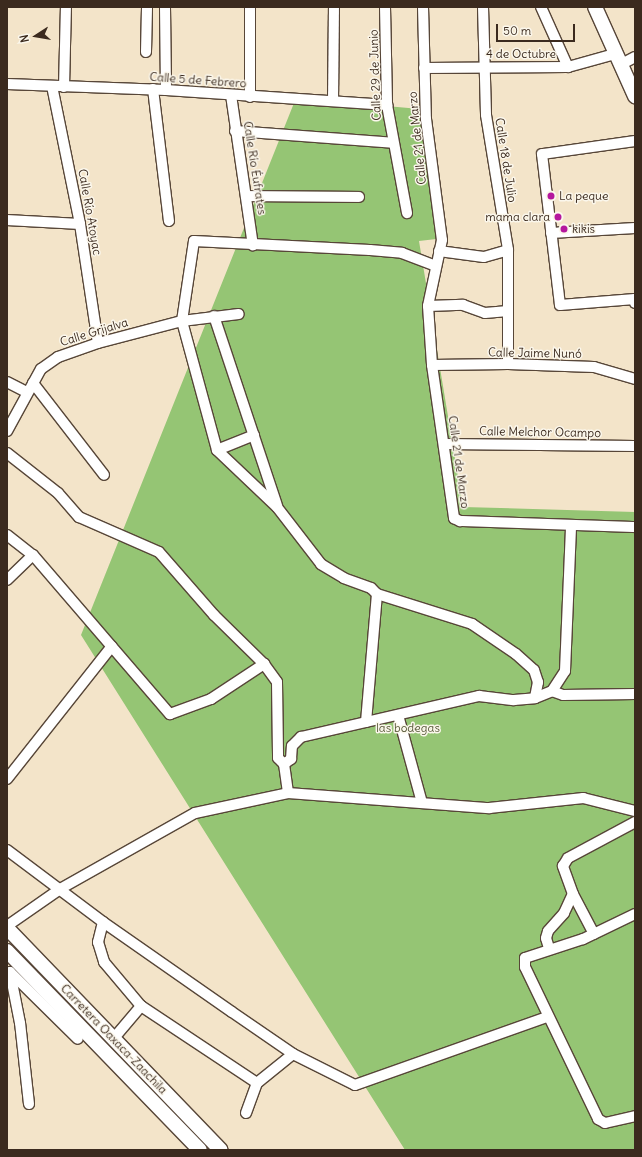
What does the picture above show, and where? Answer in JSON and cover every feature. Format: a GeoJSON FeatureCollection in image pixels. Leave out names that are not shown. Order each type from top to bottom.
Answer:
{"type":"FeatureCollection","features":[{"type":"Feature","properties":{"kind":"main road"},"geometry":{"type":"LineString","coordinates":[[595,7],[617,59],[635,96]]}},
{"type":"Feature","properties":{"kind":"main road","name":"Carretera Oaxaca-Zaachila"},"geometry":{"type":"LineString","coordinates":[[7,927],[221,1150]]}},
{"type":"Feature","properties":{"kind":"main road","name":"Carretera Oaxaca-Zaachila"},"geometry":{"type":"LineString","coordinates":[[7,951],[200,1150]]}},
{"type":"Feature","properties":{"kind":"street"},"geometry":{"type":"LineString","coordinates":[[64,87],[66,7]]}},
{"type":"Feature","properties":{"kind":"street"},"geometry":{"type":"LineString","coordinates":[[146,52],[147,7]]}},
{"type":"Feature","properties":{"kind":"street"},"geometry":{"type":"LineString","coordinates":[[165,7],[166,90]]}},
{"type":"Feature","properties":{"kind":"street"},"geometry":{"type":"LineString","coordinates":[[250,7],[250,97]]}},
{"type":"Feature","properties":{"kind":"street"},"geometry":{"type":"LineString","coordinates":[[333,101],[334,7]]}},
{"type":"Feature","properties":{"kind":"street","name":"Calle 29 de Junio"},"geometry":{"type":"LineString","coordinates":[[386,7],[387,105],[407,213]]}},
{"type":"Feature","properties":{"kind":"street","name":"Calle 21 de Marzo"},"geometry":{"type":"LineString","coordinates":[[423,7],[426,120],[442,240],[428,306],[432,366],[454,518],[460,521],[571,525]]}},
{"type":"Feature","properties":{"kind":"street","name":"Calle 18 de Julio"},"geometry":{"type":"LineString","coordinates":[[483,7],[483,68],[486,115],[508,250],[508,364]]}},
{"type":"Feature","properties":{"kind":"street"},"geometry":{"type":"LineString","coordinates":[[541,7],[568,67]]}},
{"type":"Feature","properties":{"kind":"street","name":"4 de Octubre"},"geometry":{"type":"LineString","coordinates":[[424,68],[568,67],[635,57]]}},
{"type":"Feature","properties":{"kind":"street","name":"Calle 5 de Febrero"},"geometry":{"type":"LineString","coordinates":[[7,84],[153,89],[250,97],[387,105]]}},
{"type":"Feature","properties":{"kind":"street","name":"Calle Río Atoyac"},"geometry":{"type":"LineString","coordinates":[[52,86],[80,224],[98,343]]}},
{"type":"Feature","properties":{"kind":"street"},"geometry":{"type":"LineString","coordinates":[[153,89],[169,221]]}},
{"type":"Feature","properties":{"kind":"street","name":"Calle Río Éufrates"},"geometry":{"type":"LineString","coordinates":[[231,95],[235,131],[253,245]]}},
{"type":"Feature","properties":{"kind":"street"},"geometry":{"type":"LineString","coordinates":[[235,131],[393,143]]}},
{"type":"Feature","properties":{"kind":"street"},"geometry":{"type":"LineString","coordinates":[[635,141],[542,154],[560,305],[635,299],[635,303]]}},
{"type":"Feature","properties":{"kind":"street"},"geometry":{"type":"LineString","coordinates":[[246,196],[359,197]]}},
{"type":"Feature","properties":{"kind":"street"},"geometry":{"type":"LineString","coordinates":[[7,220],[80,224]]}},
{"type":"Feature","properties":{"kind":"street"},"geometry":{"type":"LineString","coordinates":[[551,233],[635,228]]}},
{"type":"Feature","properties":{"kind":"street"},"geometry":{"type":"LineString","coordinates":[[436,266],[402,253],[194,241],[182,321],[217,450],[277,507],[321,564],[344,578],[370,588],[377,594],[472,624],[516,654],[534,670],[538,682],[534,698]]}},
{"type":"Feature","properties":{"kind":"street"},"geometry":{"type":"LineString","coordinates":[[439,251],[484,257],[508,250]]}},
{"type":"Feature","properties":{"kind":"street"},"geometry":{"type":"LineString","coordinates":[[428,306],[463,305],[486,313],[508,311]]}},
{"type":"Feature","properties":{"kind":"street","name":"Calle Grijalva"},"geometry":{"type":"LineString","coordinates":[[7,431],[30,387],[42,369],[58,356],[98,343],[182,321],[239,314]]}},
{"type":"Feature","properties":{"kind":"street"},"geometry":{"type":"LineString","coordinates":[[214,316],[277,507]]}},
{"type":"Feature","properties":{"kind":"street","name":"Calle Jaime Nunó"},"geometry":{"type":"LineString","coordinates":[[432,366],[508,364],[594,368],[635,378]]}},
{"type":"Feature","properties":{"kind":"street"},"geometry":{"type":"LineString","coordinates":[[7,382],[30,387],[104,475]]}},
{"type":"Feature","properties":{"kind":"street"},"geometry":{"type":"LineString","coordinates":[[217,450],[254,435]]}},
{"type":"Feature","properties":{"kind":"street","name":"Calle Melchor Ocampo"},"geometry":{"type":"LineString","coordinates":[[444,444],[635,446]]}},
{"type":"Feature","properties":{"kind":"street"},"geometry":{"type":"LineString","coordinates":[[7,453],[58,493],[79,517],[159,552],[214,615],[264,664],[277,682],[278,758],[284,764],[288,793]]}},
{"type":"Feature","properties":{"kind":"street"},"geometry":{"type":"LineString","coordinates":[[552,692],[565,671],[571,525],[635,527]]}},
{"type":"Feature","properties":{"kind":"street"},"geometry":{"type":"LineString","coordinates":[[7,535],[34,555],[170,714],[212,699],[264,664]]}},
{"type":"Feature","properties":{"kind":"street"},"geometry":{"type":"LineString","coordinates":[[7,580],[34,555]]}},
{"type":"Feature","properties":{"kind":"street"},"geometry":{"type":"LineString","coordinates":[[366,722],[377,594]]}},
{"type":"Feature","properties":{"kind":"street"},"geometry":{"type":"LineString","coordinates":[[7,778],[112,646]]}},
{"type":"Feature","properties":{"kind":"street"},"geometry":{"type":"LineString","coordinates":[[284,764],[291,759],[292,746],[302,737],[479,696],[514,700],[534,698],[552,692],[562,695],[635,694]]}},
{"type":"Feature","properties":{"kind":"street"},"geometry":{"type":"LineString","coordinates":[[398,715],[422,803]]}},
{"type":"Feature","properties":{"kind":"street"},"geometry":{"type":"LineString","coordinates":[[7,927],[60,889],[195,813],[288,793],[489,808],[583,798],[635,811]]}},
{"type":"Feature","properties":{"kind":"street"},"geometry":{"type":"LineString","coordinates":[[594,934],[573,894],[562,866],[568,858],[635,822]]}},
{"type":"Feature","properties":{"kind":"street"},"geometry":{"type":"LineString","coordinates":[[7,850],[103,922],[293,1054],[355,1084],[547,1016]]}},
{"type":"Feature","properties":{"kind":"street"},"geometry":{"type":"LineString","coordinates":[[549,948],[546,938],[548,930],[564,913],[573,894]]}},
{"type":"Feature","properties":{"kind":"street"},"geometry":{"type":"LineString","coordinates":[[635,914],[594,934],[549,948],[525,958],[525,967],[547,1016],[598,1119],[610,1123],[635,1116]]}},
{"type":"Feature","properties":{"kind":"street"},"geometry":{"type":"LineString","coordinates":[[103,922],[98,942],[104,962],[140,1006],[257,1083]]}},
{"type":"Feature","properties":{"kind":"street"},"geometry":{"type":"LineString","coordinates":[[7,956],[20,1023],[29,1104]]}},
{"type":"Feature","properties":{"kind":"street"},"geometry":{"type":"LineString","coordinates":[[10,972],[78,1039]]}},
{"type":"Feature","properties":{"kind":"street"},"geometry":{"type":"LineString","coordinates":[[114,1038],[140,1006]]}},
{"type":"Feature","properties":{"kind":"street"},"geometry":{"type":"LineString","coordinates":[[246,1113],[257,1083],[293,1054]]}},
{"type":"Feature","properties":{"kind":"green space","name":"las bodegas"},"geometry":{"type":"Polygon","coordinates":[[[296,98],[431,110],[445,238],[419,241],[463,507],[635,512],[635,1150],[405,1150],[81,635],[296,98]]]}},
{"type":"Feature","properties":{"kind":"place","name":"La peque"},"geometry":{"type":"Point","coordinates":[551,196]}},
{"type":"Feature","properties":{"kind":"place","name":"mama clara"},"geometry":{"type":"Point","coordinates":[558,217]}},
{"type":"Feature","properties":{"kind":"place","name":"kikis"},"geometry":{"type":"Point","coordinates":[564,229]}}]}
